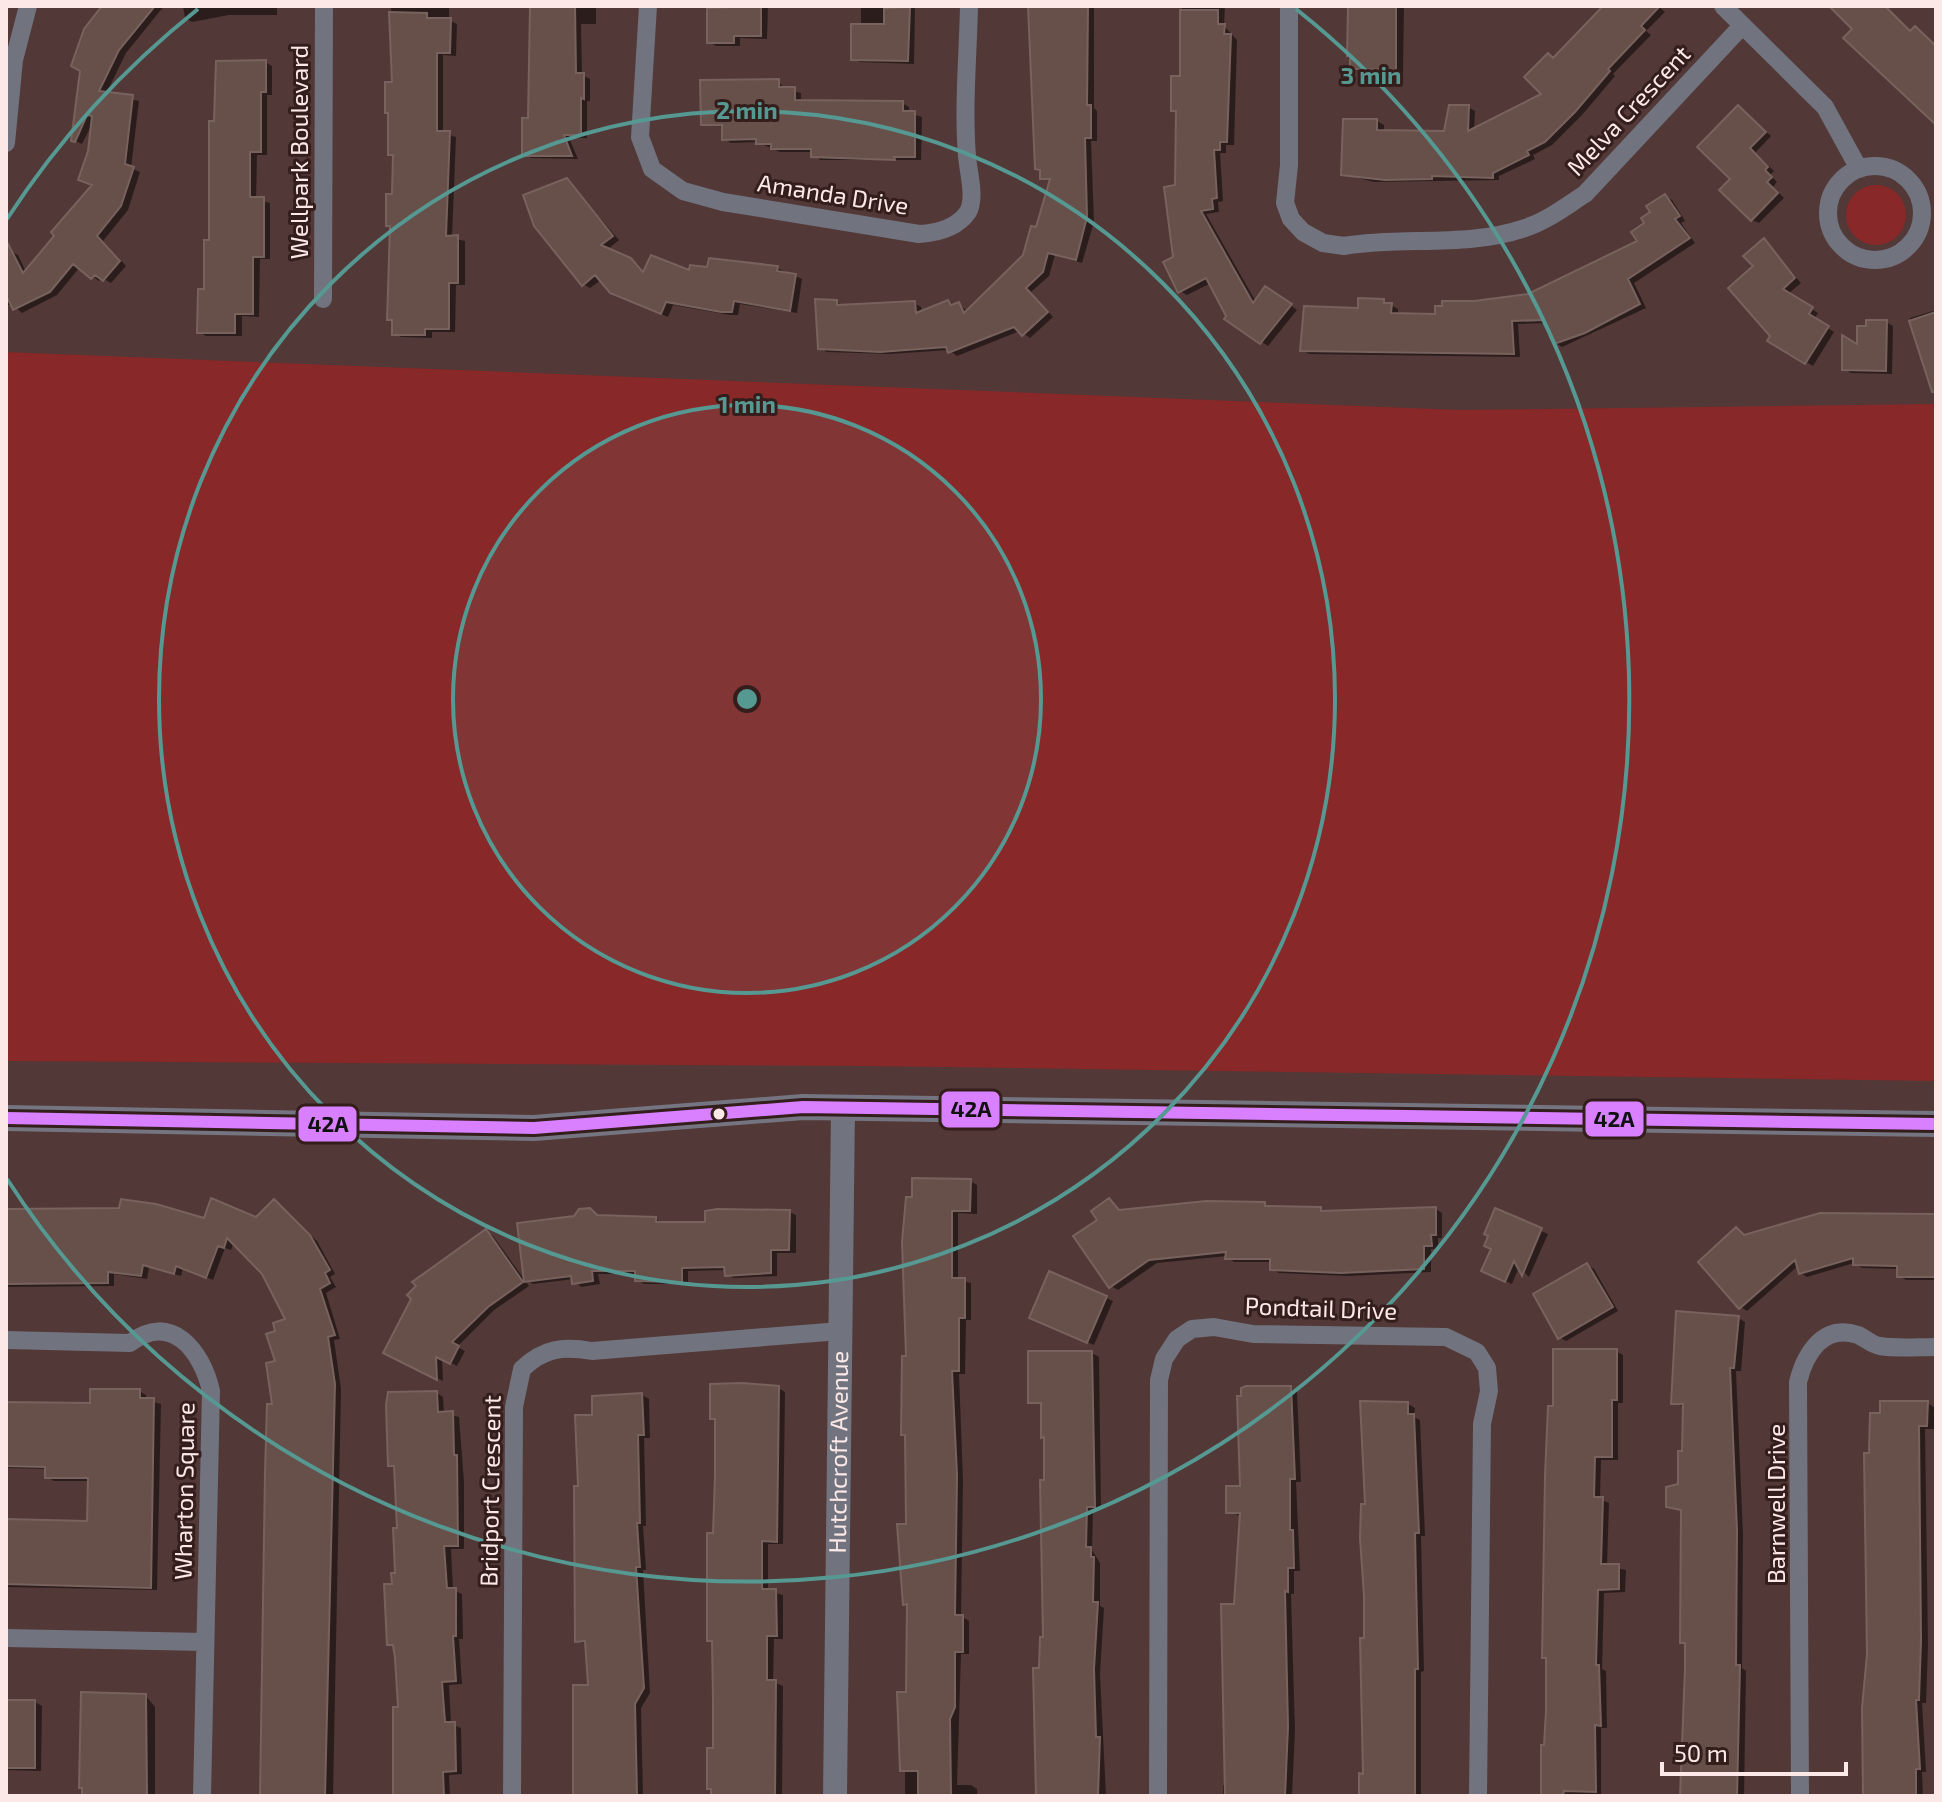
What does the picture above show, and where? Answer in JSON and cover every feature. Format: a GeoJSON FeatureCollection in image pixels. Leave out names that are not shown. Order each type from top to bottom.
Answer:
{"type":"FeatureCollection","features":[{"type":"Feature","properties":{"kind":"main road"},"geometry":{"type":"LineString","coordinates":[[6,1118],[534,1128],[792,1108],[843,1108],[1936,1124]]}},
{"type":"Feature","properties":{"kind":"street"},"geometry":{"type":"LineString","coordinates":[[6,143],[14,60],[28,6]]}},
{"type":"Feature","properties":{"kind":"street","name":"Wellpark Boulevard"},"geometry":{"type":"LineString","coordinates":[[323,299],[324,6]]}},
{"type":"Feature","properties":{"kind":"street","name":"Amanda Drive"},"geometry":{"type":"LineString","coordinates":[[648,6],[640,137],[652,169],[683,191],[723,202],[919,234],[937,233],[951,226],[967,212],[971,202],[966,142],[969,6]]}},
{"type":"Feature","properties":{"kind":"street","name":"Melva Crescent"},"geometry":{"type":"LineString","coordinates":[[1289,6],[1289,165],[1285,203],[1291,219],[1303,232],[1323,243],[1344,246],[1492,236],[1526,228],[1554,214],[1585,194],[1741,27]]}},
{"type":"Feature","properties":{"kind":"street"},"geometry":{"type":"LineString","coordinates":[[1723,6],[1825,107],[1859,169]]}},
{"type":"Feature","properties":{"kind":"street"},"geometry":{"type":"LineString","coordinates":[[1874,166],[1903,175],[1921,201],[1918,231],[1899,254],[1884,260],[1853,256],[1831,233],[1828,202],[1845,176],[1859,169],[1874,166]]}},
{"type":"Feature","properties":{"kind":"street","name":"Hutchcroft Avenue"},"geometry":{"type":"LineString","coordinates":[[835,1796],[843,1108]]}},
{"type":"Feature","properties":{"kind":"street","name":"Pondtail Drive"},"geometry":{"type":"LineString","coordinates":[[1158,1796],[1159,1380],[1164,1359],[1177,1339],[1192,1329],[1214,1327],[1253,1334],[1446,1337],[1477,1352],[1487,1368],[1489,1391],[1482,1424],[1478,1796]]}},
{"type":"Feature","properties":{"kind":"street","name":"Wharton Square"},"geometry":{"type":"LineString","coordinates":[[6,1340],[130,1343],[144,1331],[158,1330],[186,1342],[206,1369],[211,1391],[202,1796]]}},
{"type":"Feature","properties":{"kind":"street","name":"Bridport Crescent"},"geometry":{"type":"LineString","coordinates":[[512,1796],[514,1407],[522,1369],[547,1351],[565,1347],[592,1351],[840,1331]]}},
{"type":"Feature","properties":{"kind":"street","name":"Barnwell Drive"},"geometry":{"type":"LineString","coordinates":[[1800,1796],[1798,1382],[1803,1362],[1814,1344],[1832,1335],[1856,1334],[1877,1346],[1936,1347]]}},
{"type":"Feature","properties":{"kind":"street"},"geometry":{"type":"LineString","coordinates":[[6,1638],[205,1642]]}},
{"type":"Feature","properties":{"kind":"shaded area"},"geometry":{"type":"Polygon","coordinates":[[[1876,185],[1887,187],[1897,194],[1904,204],[1904,226],[1897,236],[1887,243],[1876,245],[1865,243],[1855,236],[1848,226],[1846,215],[1848,204],[1855,194],[1865,187],[1876,185]]]}},
{"type":"Feature","properties":{"kind":"shaded area"},"geometry":{"type":"Polygon","coordinates":[[[6,352],[1460,410],[1936,404],[1936,1081],[868,1066],[6,1061],[6,352]]]}},
{"type":"Feature","properties":{"kind":"building"},"geometry":{"type":"Polygon","coordinates":[[[102,6],[155,6],[119,50],[99,91],[133,95],[125,164],[134,167],[121,206],[97,236],[120,261],[103,281],[95,275],[91,279],[73,264],[50,292],[13,310],[6,295],[6,240],[23,273],[54,236],[51,232],[92,185],[78,180],[88,151],[92,116],[87,115],[75,142],[71,141],[80,71],[71,66],[84,29],[102,6]]]}},
{"type":"Feature","properties":{"kind":"building"},"geometry":{"type":"Polygon","coordinates":[[[530,6],[575,6],[576,73],[584,73],[584,99],[581,98],[581,135],[564,135],[572,156],[522,156],[522,118],[528,118],[530,6]]]}},
{"type":"Feature","properties":{"kind":"building"},"geometry":{"type":"Polygon","coordinates":[[[761,6],[761,36],[734,36],[734,43],[707,43],[707,8],[761,6]]]}},
{"type":"Feature","properties":{"kind":"building"},"geometry":{"type":"Polygon","coordinates":[[[1028,6],[1088,6],[1087,105],[1091,105],[1091,138],[1085,138],[1087,217],[1076,260],[1048,253],[1043,272],[1026,288],[1048,312],[1022,336],[1014,327],[948,353],[946,347],[880,352],[818,349],[815,299],[837,300],[837,305],[915,301],[916,313],[948,300],[951,305],[959,302],[964,313],[1023,255],[1031,226],[1036,227],[1050,179],[1040,179],[1040,170],[1035,169],[1028,6]]]}},
{"type":"Feature","properties":{"kind":"building"},"geometry":{"type":"Polygon","coordinates":[[[1348,6],[1396,6],[1396,70],[1350,69],[1350,55],[1347,56],[1348,6]]]}},
{"type":"Feature","properties":{"kind":"building"},"geometry":{"type":"Polygon","coordinates":[[[1603,6],[1660,6],[1641,26],[1645,30],[1608,69],[1610,71],[1575,112],[1545,142],[1527,151],[1529,155],[1493,173],[1493,178],[1432,176],[1432,179],[1385,180],[1341,175],[1343,119],[1377,119],[1377,130],[1444,131],[1449,105],[1469,105],[1468,131],[1541,94],[1524,77],[1548,53],[1553,58],[1603,6]]]}},
{"type":"Feature","properties":{"kind":"building"},"geometry":{"type":"Polygon","coordinates":[[[1829,6],[1885,6],[1910,31],[1915,26],[1936,46],[1936,125],[1843,38],[1852,29],[1829,6]]]}},
{"type":"Feature","properties":{"kind":"building"},"geometry":{"type":"Polygon","coordinates":[[[910,7],[908,61],[851,60],[851,24],[884,24],[884,8],[910,7]]]}},
{"type":"Feature","properties":{"kind":"building"},"geometry":{"type":"Polygon","coordinates":[[[1180,10],[1218,10],[1218,24],[1225,24],[1224,34],[1231,34],[1227,142],[1220,142],[1220,150],[1214,150],[1217,198],[1212,199],[1213,209],[1201,211],[1253,303],[1265,286],[1292,304],[1260,344],[1224,319],[1226,316],[1206,278],[1178,293],[1163,262],[1173,257],[1164,187],[1175,185],[1176,111],[1171,111],[1171,76],[1180,76],[1180,10]]]}},
{"type":"Feature","properties":{"kind":"building"},"geometry":{"type":"Polygon","coordinates":[[[389,12],[427,13],[427,18],[451,18],[450,53],[437,53],[437,131],[450,131],[446,236],[458,235],[458,283],[449,283],[449,329],[425,329],[425,335],[392,335],[392,320],[387,320],[390,226],[386,226],[386,194],[392,194],[393,155],[388,155],[388,113],[385,113],[385,82],[392,82],[389,12]]]}},
{"type":"Feature","properties":{"kind":"building"},"geometry":{"type":"Polygon","coordinates":[[[266,60],[266,92],[261,92],[261,152],[250,152],[250,197],[264,197],[264,257],[253,257],[253,314],[235,314],[235,333],[197,333],[198,289],[204,289],[204,240],[209,240],[209,121],[214,121],[216,61],[266,60]]]}},
{"type":"Feature","properties":{"kind":"building"},"geometry":{"type":"Polygon","coordinates":[[[779,79],[779,87],[795,87],[795,100],[903,101],[903,111],[915,111],[915,157],[894,157],[895,160],[811,157],[811,149],[771,149],[771,144],[756,144],[756,139],[722,140],[722,125],[701,125],[700,80],[779,79]]]}},
{"type":"Feature","properties":{"kind":"building"},"geometry":{"type":"Polygon","coordinates":[[[1738,105],[1766,132],[1750,148],[1768,167],[1765,170],[1772,177],[1767,182],[1778,193],[1751,221],[1719,190],[1730,179],[1697,147],[1738,105]]]}},
{"type":"Feature","properties":{"kind":"building"},"geometry":{"type":"Polygon","coordinates":[[[567,178],[613,236],[601,245],[631,258],[643,272],[651,255],[689,270],[690,265],[707,267],[709,258],[778,266],[777,271],[796,274],[790,311],[734,301],[732,312],[721,312],[666,302],[661,314],[610,293],[595,275],[582,286],[534,226],[523,195],[567,178]]]}},
{"type":"Feature","properties":{"kind":"building"},"geometry":{"type":"Polygon","coordinates":[[[1665,194],[1680,216],[1675,219],[1690,238],[1628,279],[1640,304],[1585,333],[1554,344],[1544,320],[1512,321],[1514,354],[1300,351],[1304,306],[1358,308],[1358,298],[1384,299],[1384,303],[1392,303],[1391,313],[1435,314],[1435,306],[1442,306],[1442,301],[1474,301],[1528,294],[1637,241],[1631,232],[1644,223],[1641,218],[1650,212],[1646,206],[1665,194]]]}},
{"type":"Feature","properties":{"kind":"building"},"geometry":{"type":"Polygon","coordinates":[[[1764,238],[1795,278],[1783,289],[1813,307],[1809,314],[1829,326],[1805,364],[1767,341],[1770,336],[1728,288],[1753,266],[1743,256],[1764,238]]]}},
{"type":"Feature","properties":{"kind":"building"},"geometry":{"type":"Polygon","coordinates":[[[1936,312],[1936,392],[1932,392],[1909,321],[1936,312]]]}},
{"type":"Feature","properties":{"kind":"building"},"geometry":{"type":"Polygon","coordinates":[[[1866,320],[1887,320],[1886,371],[1842,370],[1842,335],[1857,344],[1857,326],[1866,326],[1866,320]]]}},
{"type":"Feature","properties":{"kind":"building"},"geometry":{"type":"Polygon","coordinates":[[[912,1178],[971,1179],[970,1211],[952,1211],[952,1278],[965,1278],[965,1318],[959,1318],[959,1371],[952,1371],[957,1475],[955,1615],[963,1615],[963,1652],[955,1652],[955,1707],[950,1719],[951,1796],[918,1796],[918,1771],[900,1771],[897,1692],[906,1692],[907,1604],[903,1605],[897,1524],[906,1524],[905,1435],[901,1435],[902,1356],[906,1356],[902,1242],[906,1197],[912,1197],[912,1178]]]}},
{"type":"Feature","properties":{"kind":"building"},"geometry":{"type":"Polygon","coordinates":[[[211,1198],[256,1217],[274,1199],[310,1235],[330,1270],[325,1273],[330,1283],[320,1289],[335,1335],[328,1337],[335,1384],[325,1796],[260,1796],[267,1404],[272,1404],[266,1363],[275,1361],[266,1334],[275,1331],[273,1323],[285,1319],[262,1274],[227,1238],[224,1248],[218,1246],[206,1278],[176,1266],[174,1274],[143,1265],[141,1276],[108,1272],[108,1283],[6,1284],[6,1209],[119,1208],[121,1199],[156,1204],[204,1218],[211,1198]]]}},
{"type":"Feature","properties":{"kind":"building"},"geometry":{"type":"Polygon","coordinates":[[[1109,1198],[1119,1210],[1206,1201],[1265,1202],[1265,1206],[1321,1207],[1321,1211],[1436,1207],[1436,1235],[1431,1235],[1432,1246],[1424,1246],[1424,1269],[1341,1273],[1270,1270],[1270,1259],[1225,1259],[1226,1252],[1149,1260],[1109,1288],[1073,1236],[1097,1220],[1091,1211],[1109,1198]]]}},
{"type":"Feature","properties":{"kind":"building"},"geometry":{"type":"Polygon","coordinates":[[[590,1208],[597,1215],[656,1217],[656,1222],[705,1222],[705,1211],[717,1209],[790,1210],[789,1250],[771,1250],[771,1273],[725,1276],[724,1267],[682,1268],[682,1282],[635,1281],[635,1271],[592,1271],[593,1281],[572,1284],[571,1276],[524,1282],[517,1223],[574,1216],[579,1209],[590,1208]]]}},
{"type":"Feature","properties":{"kind":"building"},"geometry":{"type":"Polygon","coordinates":[[[1495,1208],[1542,1228],[1522,1276],[1514,1261],[1505,1282],[1481,1271],[1491,1249],[1484,1246],[1488,1236],[1484,1234],[1495,1208]]]}},
{"type":"Feature","properties":{"kind":"building"},"geometry":{"type":"Polygon","coordinates":[[[1820,1213],[1936,1214],[1936,1277],[1897,1277],[1897,1266],[1853,1265],[1853,1258],[1799,1274],[1795,1260],[1739,1309],[1698,1262],[1736,1227],[1744,1235],[1820,1213]]]}},
{"type":"Feature","properties":{"kind":"building"},"geometry":{"type":"Polygon","coordinates":[[[486,1229],[523,1282],[488,1307],[452,1342],[459,1346],[450,1364],[436,1357],[437,1380],[383,1353],[411,1299],[407,1295],[416,1286],[412,1282],[486,1229]]]}},
{"type":"Feature","properties":{"kind":"building"},"geometry":{"type":"Polygon","coordinates":[[[1587,1263],[1613,1307],[1558,1339],[1533,1294],[1587,1263]]]}},
{"type":"Feature","properties":{"kind":"building"},"geometry":{"type":"Polygon","coordinates":[[[1049,1271],[1107,1296],[1087,1343],[1029,1318],[1049,1271]]]}},
{"type":"Feature","properties":{"kind":"building"},"geometry":{"type":"Polygon","coordinates":[[[1676,1311],[1739,1316],[1734,1368],[1730,1368],[1737,1530],[1736,1665],[1740,1665],[1737,1796],[1680,1796],[1685,1668],[1685,1643],[1680,1643],[1681,1510],[1666,1507],[1666,1487],[1678,1484],[1678,1451],[1682,1451],[1683,1404],[1671,1404],[1676,1311]]]}},
{"type":"Feature","properties":{"kind":"building"},"geometry":{"type":"Polygon","coordinates":[[[1553,1349],[1617,1349],[1617,1400],[1612,1400],[1612,1457],[1595,1457],[1594,1497],[1603,1497],[1601,1564],[1619,1564],[1619,1589],[1598,1590],[1596,1665],[1599,1665],[1601,1726],[1595,1725],[1596,1792],[1564,1791],[1563,1795],[1541,1795],[1541,1745],[1544,1745],[1546,1711],[1546,1658],[1542,1658],[1545,1476],[1548,1406],[1553,1406],[1553,1349]]]}},
{"type":"Feature","properties":{"kind":"building"},"geometry":{"type":"Polygon","coordinates":[[[1028,1351],[1092,1351],[1095,1507],[1087,1507],[1086,1547],[1091,1547],[1091,1557],[1094,1557],[1093,1602],[1098,1602],[1094,1669],[1096,1737],[1100,1737],[1098,1796],[1036,1796],[1033,1668],[1039,1668],[1040,1637],[1043,1637],[1040,1480],[1044,1480],[1044,1437],[1041,1438],[1041,1403],[1028,1403],[1028,1351]]]}},
{"type":"Feature","properties":{"kind":"building"},"geometry":{"type":"Polygon","coordinates":[[[710,1384],[779,1386],[777,1542],[762,1541],[762,1589],[776,1589],[777,1636],[767,1636],[767,1680],[776,1680],[775,1796],[711,1796],[711,1789],[707,1789],[707,1748],[713,1748],[712,1641],[707,1641],[707,1533],[713,1533],[715,1476],[715,1419],[710,1419],[710,1384]]]}},
{"type":"Feature","properties":{"kind":"building"},"geometry":{"type":"Polygon","coordinates":[[[1291,1386],[1295,1479],[1290,1479],[1290,1530],[1293,1530],[1294,1568],[1288,1568],[1288,1592],[1285,1591],[1288,1727],[1285,1796],[1225,1796],[1221,1604],[1234,1604],[1240,1513],[1226,1513],[1226,1486],[1240,1486],[1237,1396],[1241,1396],[1241,1388],[1291,1386]]]}},
{"type":"Feature","properties":{"kind":"building"},"geometry":{"type":"Polygon","coordinates":[[[90,1389],[140,1389],[140,1398],[154,1398],[151,1588],[6,1584],[6,1519],[87,1521],[88,1478],[45,1478],[45,1467],[6,1466],[6,1402],[90,1403],[90,1389]]]}},
{"type":"Feature","properties":{"kind":"building"},"geometry":{"type":"Polygon","coordinates":[[[437,1391],[438,1412],[453,1411],[454,1455],[457,1455],[458,1546],[444,1546],[447,1588],[456,1588],[456,1636],[453,1636],[456,1681],[442,1682],[445,1722],[455,1722],[456,1771],[443,1772],[444,1796],[393,1796],[393,1707],[398,1707],[393,1645],[387,1645],[384,1584],[392,1584],[391,1573],[395,1573],[393,1528],[397,1528],[394,1466],[388,1466],[386,1405],[388,1392],[437,1391]]]}},
{"type":"Feature","properties":{"kind":"building"},"geometry":{"type":"Polygon","coordinates":[[[642,1393],[644,1435],[638,1435],[640,1567],[636,1567],[644,1688],[635,1704],[637,1795],[573,1796],[573,1685],[588,1685],[585,1641],[575,1642],[574,1486],[578,1486],[575,1415],[592,1415],[592,1396],[642,1393]]]}},
{"type":"Feature","properties":{"kind":"building"},"geometry":{"type":"Polygon","coordinates":[[[1360,1401],[1408,1402],[1408,1414],[1414,1414],[1419,1533],[1415,1533],[1418,1669],[1415,1669],[1415,1796],[1359,1796],[1359,1773],[1363,1774],[1360,1638],[1364,1638],[1360,1538],[1361,1504],[1365,1504],[1360,1401]]]}},
{"type":"Feature","properties":{"kind":"building"},"geometry":{"type":"Polygon","coordinates":[[[1880,1401],[1928,1401],[1927,1426],[1919,1426],[1921,1640],[1919,1700],[1916,1700],[1920,1769],[1916,1769],[1916,1796],[1863,1796],[1862,1708],[1867,1654],[1864,1453],[1869,1453],[1870,1413],[1880,1413],[1880,1401]]]}},
{"type":"Feature","properties":{"kind":"building"},"geometry":{"type":"Polygon","coordinates":[[[81,1692],[146,1694],[147,1796],[82,1796],[82,1788],[79,1788],[81,1692]]]}},
{"type":"Feature","properties":{"kind":"building"},"geometry":{"type":"Polygon","coordinates":[[[6,1700],[35,1700],[35,1768],[6,1768],[6,1700]]]}},
{"type":"Feature","properties":{"kind":"transit line","name":"42A"},"geometry":{"type":"LineString","coordinates":[[6,1118],[534,1128],[803,1107],[1936,1124]]}}]}
